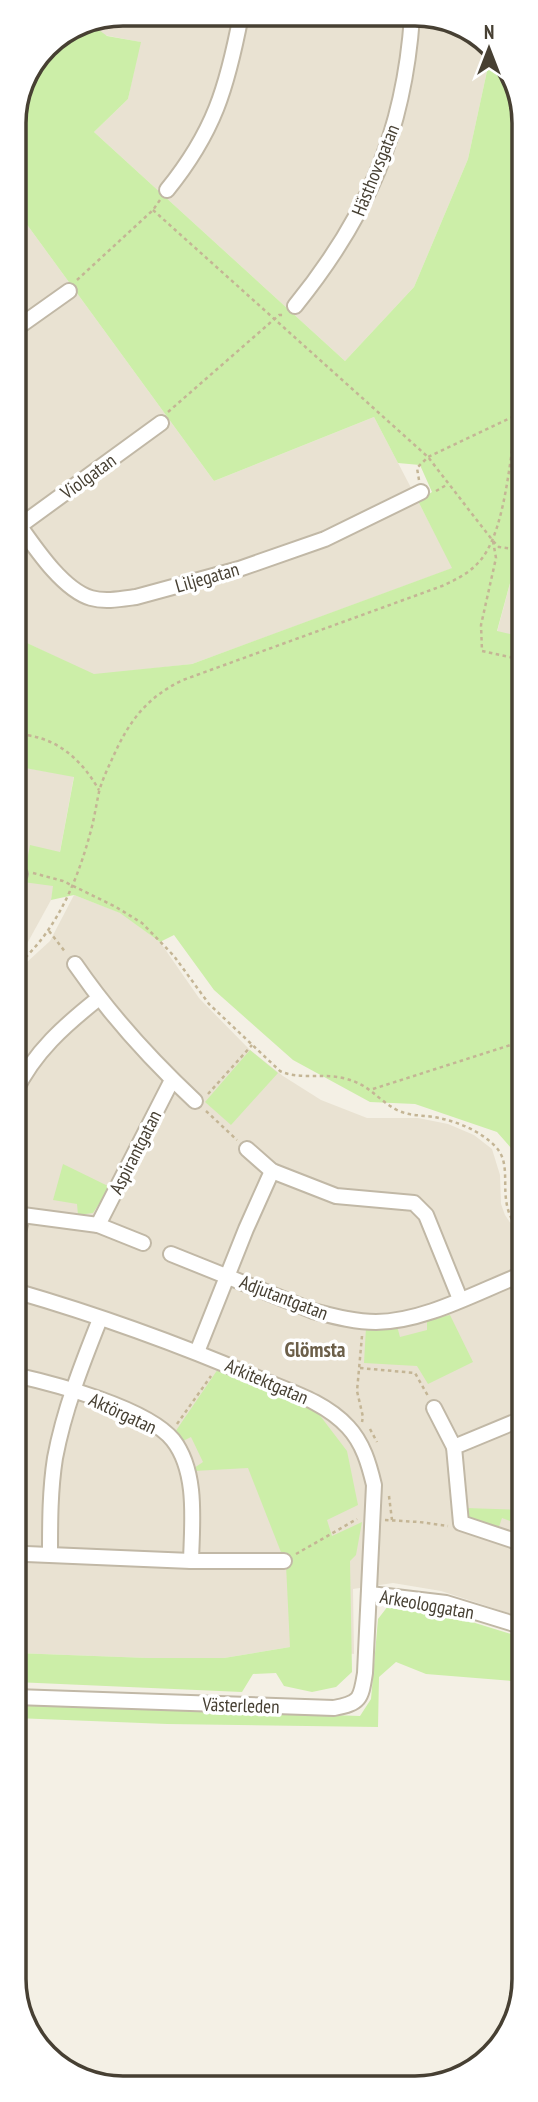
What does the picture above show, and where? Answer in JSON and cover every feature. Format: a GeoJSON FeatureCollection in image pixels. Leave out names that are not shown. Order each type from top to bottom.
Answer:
{"type":"FeatureCollection","features":[{"type":"Feature","properties":{"kind":"street"},"geometry":{"type":"LineString","coordinates":[[167,190],[187,165],[216,115],[227,84],[239,26]]}},
{"type":"Feature","properties":{"kind":"street","name":"Hästhovsgatan"},"geometry":{"type":"LineString","coordinates":[[295,306],[321,274],[356,220],[374,182],[390,141],[404,83],[411,26]]}},
{"type":"Feature","properties":{"kind":"street"},"geometry":{"type":"LineString","coordinates":[[26,321],[69,291]]}},
{"type":"Feature","properties":{"kind":"street","name":"Violgatan"},"geometry":{"type":"LineString","coordinates":[[26,517],[161,423]]}},
{"type":"Feature","properties":{"kind":"street","name":"Liljegatan"},"geometry":{"type":"LineString","coordinates":[[26,536],[61,578],[75,590],[104,600],[120,599],[239,569],[325,539],[421,492]]}},
{"type":"Feature","properties":{"kind":"street"},"geometry":{"type":"LineString","coordinates":[[75,964],[99,998],[146,1054],[197,1102]]}},
{"type":"Feature","properties":{"kind":"street"},"geometry":{"type":"LineString","coordinates":[[26,1072],[50,1040],[99,998]]}},
{"type":"Feature","properties":{"kind":"street","name":"Aspirantgatan"},"geometry":{"type":"LineString","coordinates":[[98,1225],[172,1080]]}},
{"type":"Feature","properties":{"kind":"street"},"geometry":{"type":"LineString","coordinates":[[247,1149],[272,1171],[336,1196],[414,1203],[426,1214],[460,1299]]}},
{"type":"Feature","properties":{"kind":"street","name":"Adjutantgatan"},"geometry":{"type":"LineString","coordinates":[[197,1352],[272,1171]]}},
{"type":"Feature","properties":{"kind":"street"},"geometry":{"type":"LineString","coordinates":[[26,1216],[98,1225],[143,1243]]}},
{"type":"Feature","properties":{"kind":"street"},"geometry":{"type":"LineString","coordinates":[[170,1254],[229,1277]]}},
{"type":"Feature","properties":{"kind":"street","name":"Adjutantgatan"},"geometry":{"type":"LineString","coordinates":[[229,1277],[313,1311],[377,1322],[402,1319],[442,1308],[512,1278]]}},
{"type":"Feature","properties":{"kind":"street","name":"Arkitektgatan"},"geometry":{"type":"LineString","coordinates":[[26,1295],[221,1362],[318,1403],[350,1430],[369,1463],[374,1485],[370,1594]]}},
{"type":"Feature","properties":{"kind":"street","name":"Aktörgatan"},"geometry":{"type":"LineString","coordinates":[[50,1554],[50,1510],[56,1457],[72,1390],[100,1319]]}},
{"type":"Feature","properties":{"kind":"street","name":"Aktörgatan"},"geometry":{"type":"LineString","coordinates":[[26,1378],[72,1390],[138,1415],[174,1441],[182,1457],[190,1488],[191,1561]]}},
{"type":"Feature","properties":{"kind":"street"},"geometry":{"type":"LineString","coordinates":[[434,1408],[454,1447],[461,1523],[512,1540]]}},
{"type":"Feature","properties":{"kind":"street"},"geometry":{"type":"LineString","coordinates":[[454,1447],[512,1423]]}},
{"type":"Feature","properties":{"kind":"street"},"geometry":{"type":"LineString","coordinates":[[26,1554],[191,1561],[284,1561]]}},
{"type":"Feature","properties":{"kind":"street","name":"Arkeologgatan"},"geometry":{"type":"LineString","coordinates":[[370,1594],[454,1605],[512,1623]]}},
{"type":"Feature","properties":{"kind":"street","name":"Västerleden"},"geometry":{"type":"LineString","coordinates":[[26,1697],[334,1708],[352,1704],[359,1699],[365,1673],[370,1594]]}},
{"type":"Feature","properties":{"kind":"path"},"geometry":{"type":"LineString","coordinates":[[69,291],[71,286],[153,210],[428,457],[493,541],[499,547],[512,549]]}},
{"type":"Feature","properties":{"kind":"path"},"geometry":{"type":"LineString","coordinates":[[161,423],[165,414],[279,315],[285,315],[295,306]]}},
{"type":"Feature","properties":{"kind":"path"},"geometry":{"type":"LineString","coordinates":[[421,492],[417,468],[428,457],[512,417]]}},
{"type":"Feature","properties":{"kind":"path"},"geometry":{"type":"LineString","coordinates":[[26,958],[49,931],[71,886],[90,833],[99,790],[129,725],[146,704],[183,680],[442,586],[474,567],[493,541],[512,451]]}},
{"type":"Feature","properties":{"kind":"path"},"geometry":{"type":"LineString","coordinates":[[493,541],[496,558],[481,625],[482,650],[512,657]]}},
{"type":"Feature","properties":{"kind":"path"},"geometry":{"type":"LineString","coordinates":[[26,735],[62,747],[89,773],[99,790]]}},
{"type":"Feature","properties":{"kind":"path"},"geometry":{"type":"LineString","coordinates":[[26,871],[53,878],[116,906],[153,933],[174,956],[200,993],[276,1069],[288,1075],[343,1078],[372,1090],[396,1109],[411,1115],[455,1122],[477,1132],[498,1149],[504,1163],[506,1207],[512,1221]]}},
{"type":"Feature","properties":{"kind":"path"},"geometry":{"type":"LineString","coordinates":[[49,931],[75,964]]}},
{"type":"Feature","properties":{"kind":"path"},"geometry":{"type":"LineString","coordinates":[[247,1149],[197,1102],[252,1045]]}},
{"type":"Feature","properties":{"kind":"path"},"geometry":{"type":"LineString","coordinates":[[372,1090],[512,1045]]}},
{"type":"Feature","properties":{"kind":"path"},"geometry":{"type":"LineString","coordinates":[[350,1430],[363,1420],[357,1391],[362,1321]]}},
{"type":"Feature","properties":{"kind":"path"},"geometry":{"type":"LineString","coordinates":[[168,1435],[221,1362]]}},
{"type":"Feature","properties":{"kind":"path"},"geometry":{"type":"LineString","coordinates":[[360,1368],[415,1373],[434,1408]]}},
{"type":"Feature","properties":{"kind":"shaded area"},"geometry":{"type":"Polygon","coordinates":[[[123,26],[415,26],[434,28],[463,39],[489,61],[468,159],[414,287],[345,361],[94,132],[128,99],[140,42],[89,32],[123,26]]]}},
{"type":"Feature","properties":{"kind":"shaded area"},"geometry":{"type":"Polygon","coordinates":[[[26,223],[214,481],[374,417],[453,568],[192,664],[94,675],[26,643],[26,223]]]}},
{"type":"Feature","properties":{"kind":"shaded area"},"geometry":{"type":"Polygon","coordinates":[[[512,576],[512,635],[497,632],[512,576]]]}},
{"type":"Feature","properties":{"kind":"shaded area"},"geometry":{"type":"Polygon","coordinates":[[[26,768],[74,776],[51,900],[26,946],[26,768]]]}},
{"type":"Feature","properties":{"kind":"shaded area"},"geometry":{"type":"Polygon","coordinates":[[[74,895],[121,913],[160,942],[199,998],[250,1050],[283,1076],[321,1100],[367,1118],[418,1118],[448,1124],[474,1135],[492,1149],[500,1175],[501,1204],[512,1226],[512,1614],[441,1591],[393,1583],[353,1589],[354,1654],[290,1647],[224,1658],[26,1653],[26,963],[50,941],[74,895]]]}},
{"type":"Feature","properties":{"kind":"green space"},"geometry":{"type":"Polygon","coordinates":[[[99,30],[107,36],[141,42],[128,99],[94,132],[345,361],[414,287],[468,159],[489,61],[504,86],[512,123],[512,576],[497,631],[512,634],[512,1188],[511,1148],[497,1132],[415,1104],[370,1102],[293,1060],[214,990],[174,935],[160,942],[120,913],[74,895],[51,900],[53,886],[26,882],[30,845],[60,852],[74,777],[26,768],[26,643],[94,674],[192,664],[452,568],[418,501],[432,492],[420,465],[398,463],[374,417],[214,481],[26,223],[26,117],[36,80],[46,64],[59,50],[92,31],[99,30]]]}},
{"type":"Feature","properties":{"kind":"green space"},"geometry":{"type":"Polygon","coordinates":[[[250,1050],[278,1073],[231,1125],[205,1102],[250,1050]]]}},
{"type":"Feature","properties":{"kind":"green space"},"geometry":{"type":"Polygon","coordinates":[[[63,1164],[110,1187],[93,1213],[78,1215],[77,1204],[53,1200],[63,1164]]]}},
{"type":"Feature","properties":{"kind":"green space"},"geometry":{"type":"Polygon","coordinates":[[[450,1315],[473,1362],[428,1384],[417,1366],[364,1363],[366,1327],[397,1326],[400,1337],[427,1330],[427,1320],[450,1315]]]}},
{"type":"Feature","properties":{"kind":"green space"},"geometry":{"type":"Polygon","coordinates":[[[218,1369],[315,1409],[347,1451],[358,1505],[327,1520],[332,1536],[362,1522],[356,1555],[350,1561],[352,1672],[336,1687],[312,1692],[284,1686],[276,1673],[253,1674],[242,1692],[26,1682],[26,1653],[224,1658],[290,1647],[286,1565],[248,1468],[194,1471],[194,1468],[203,1462],[191,1437],[181,1442],[173,1435],[218,1369]]]}},
{"type":"Feature","properties":{"kind":"green space"},"geometry":{"type":"Polygon","coordinates":[[[466,1508],[512,1510],[512,1522],[502,1518],[498,1530],[470,1519],[466,1508]]]}},
{"type":"Feature","properties":{"kind":"green space"},"geometry":{"type":"Polygon","coordinates":[[[388,1606],[433,1610],[512,1634],[512,1681],[426,1674],[396,1662],[379,1677],[378,1727],[167,1724],[26,1718],[26,1704],[360,1716],[371,1699],[378,1619],[388,1606]]]}},
{"type":"Feature","properties":{"kind":"district","name":"Glömsta"},"geometry":{"type":"Point","coordinates":[315,1350]}}]}
